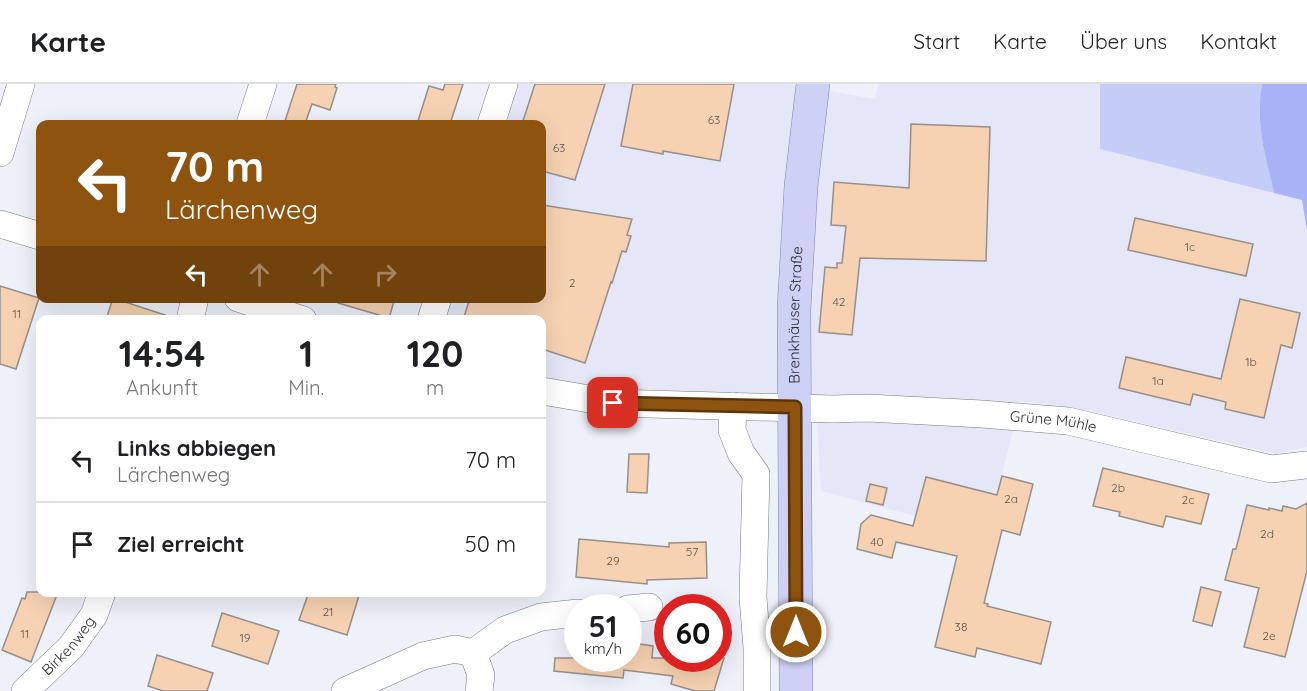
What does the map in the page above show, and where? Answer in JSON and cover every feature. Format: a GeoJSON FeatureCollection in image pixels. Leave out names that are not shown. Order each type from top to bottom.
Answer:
{"type":"FeatureCollection","features":[{"type":"Feature","properties":{"kind":"main road","name":"Brenkhäuser Straße"},"geometry":{"type":"LineString","coordinates":[[796,691],[794,309],[800,198],[813,84]]}},
{"type":"Feature","properties":{"kind":"street"},"geometry":{"type":"LineString","coordinates":[[0,153],[21,84]]}},
{"type":"Feature","properties":{"kind":"street"},"geometry":{"type":"LineString","coordinates":[[251,120],[263,84]]}},
{"type":"Feature","properties":{"kind":"street"},"geometry":{"type":"LineString","coordinates":[[492,120],[504,84]]}},
{"type":"Feature","properties":{"kind":"street"},"geometry":{"type":"LineString","coordinates":[[0,224],[36,235]]}},
{"type":"Feature","properties":{"kind":"street"},"geometry":{"type":"LineString","coordinates":[[253,303],[288,315]]}},
{"type":"Feature","properties":{"kind":"street","name":"Grüne Mühle"},"geometry":{"type":"LineString","coordinates":[[546,392],[613,403],[982,414],[1068,421],[1271,468],[1307,465]]}},
{"type":"Feature","properties":{"kind":"street"},"geometry":{"type":"LineString","coordinates":[[733,406],[732,430],[741,453],[756,474],[753,597],[757,648],[757,691]]}},
{"type":"Feature","properties":{"kind":"street","name":"Birkenweg"},"geometry":{"type":"LineString","coordinates":[[25,691],[71,647],[94,615],[100,597]]}},
{"type":"Feature","properties":{"kind":"street"},"geometry":{"type":"LineString","coordinates":[[345,691],[423,656],[455,650],[473,653],[505,630],[541,617],[564,615]]}},
{"type":"Feature","properties":{"kind":"street"},"geometry":{"type":"LineString","coordinates":[[473,653],[481,675],[479,691]]}},
{"type":"Feature","properties":{"kind":"shaded area"},"geometry":{"type":"Polygon","coordinates":[[[518,84],[791,84],[875,99],[878,84],[1100,84],[1100,149],[1302,200],[1307,230],[1307,447],[1276,454],[1090,411],[1020,401],[987,535],[821,491],[816,400],[619,393],[546,379],[546,315],[445,315],[449,303],[546,303],[546,120],[507,120],[518,84]]]}},
{"type":"Feature","properties":{"kind":"shaded area"},"geometry":{"type":"Polygon","coordinates":[[[1100,84],[1262,84],[1260,126],[1274,193],[1100,149],[1100,84]]]}},
{"type":"Feature","properties":{"kind":"shaded area"},"geometry":{"type":"Polygon","coordinates":[[[1262,84],[1307,84],[1307,230],[1302,200],[1274,193],[1260,126],[1262,84]]]}},
{"type":"Feature","properties":{"kind":"building"},"geometry":{"type":"Polygon","coordinates":[[[297,84],[336,84],[337,88],[330,110],[312,104],[306,120],[285,120],[297,84]]]}},
{"type":"Feature","properties":{"kind":"building"},"geometry":{"type":"Polygon","coordinates":[[[445,84],[463,84],[451,120],[418,120],[429,86],[443,90],[445,84]]]}},
{"type":"Feature","properties":{"kind":"building"},"geometry":{"type":"Polygon","coordinates":[[[535,84],[605,84],[575,180],[546,172],[546,120],[523,120],[535,84]]]}},
{"type":"Feature","properties":{"kind":"building"},"geometry":{"type":"Polygon","coordinates":[[[633,84],[734,84],[720,161],[621,146],[633,84]]]}},
{"type":"Feature","properties":{"kind":"building"},"geometry":{"type":"Polygon","coordinates":[[[911,124],[990,127],[986,261],[860,258],[852,335],[819,332],[825,267],[837,268],[837,263],[842,263],[846,226],[831,225],[834,182],[909,188],[911,124]]]}},
{"type":"Feature","properties":{"kind":"building"},"geometry":{"type":"Polygon","coordinates":[[[546,206],[632,219],[627,235],[631,236],[626,252],[622,251],[585,363],[546,350],[546,315],[465,315],[468,303],[546,303],[546,206]]]}},
{"type":"Feature","properties":{"kind":"building"},"geometry":{"type":"Polygon","coordinates":[[[1135,218],[1253,244],[1246,276],[1128,250],[1135,218]]]}},
{"type":"Feature","properties":{"kind":"building"},"geometry":{"type":"Polygon","coordinates":[[[0,286],[36,297],[37,303],[16,369],[0,364],[0,286]]]}},
{"type":"Feature","properties":{"kind":"building"},"geometry":{"type":"Polygon","coordinates":[[[1240,299],[1300,313],[1292,348],[1281,345],[1264,418],[1225,409],[1226,402],[1193,394],[1190,405],[1119,388],[1126,357],[1221,379],[1240,299]]]}},
{"type":"Feature","properties":{"kind":"building"},"geometry":{"type":"Polygon","coordinates":[[[111,303],[128,303],[165,315],[108,315],[111,303]]]}},
{"type":"Feature","properties":{"kind":"building"},"geometry":{"type":"Polygon","coordinates":[[[338,303],[394,303],[390,315],[379,315],[338,303]]]}},
{"type":"Feature","properties":{"kind":"building"},"geometry":{"type":"Polygon","coordinates":[[[629,454],[649,454],[647,493],[627,492],[629,454]]]}},
{"type":"Feature","properties":{"kind":"building"},"geometry":{"type":"Polygon","coordinates":[[[1103,468],[1209,494],[1201,524],[1166,516],[1163,527],[1119,516],[1120,512],[1093,506],[1103,468]]]}},
{"type":"Feature","properties":{"kind":"building"},"geometry":{"type":"Polygon","coordinates":[[[1002,476],[1033,484],[1020,535],[1002,530],[984,603],[988,604],[987,606],[1051,622],[1041,664],[977,648],[975,657],[935,647],[957,556],[896,542],[892,558],[857,549],[861,524],[871,515],[913,526],[926,477],[997,495],[1002,476]]]}},
{"type":"Feature","properties":{"kind":"building"},"geometry":{"type":"Polygon","coordinates":[[[870,484],[887,488],[883,505],[866,501],[870,484]]]}},
{"type":"Feature","properties":{"kind":"building"},"geometry":{"type":"Polygon","coordinates":[[[1307,503],[1307,571],[1285,657],[1244,647],[1259,588],[1225,580],[1233,549],[1236,549],[1247,505],[1282,511],[1283,506],[1296,509],[1307,503]]]}},
{"type":"Feature","properties":{"kind":"building"},"geometry":{"type":"Polygon","coordinates":[[[579,539],[669,547],[669,543],[706,542],[707,578],[647,580],[647,584],[576,577],[579,539]]]}},
{"type":"Feature","properties":{"kind":"building"},"geometry":{"type":"Polygon","coordinates":[[[1201,587],[1221,592],[1212,626],[1193,621],[1201,587]]]}},
{"type":"Feature","properties":{"kind":"building"},"geometry":{"type":"Polygon","coordinates":[[[27,592],[36,592],[36,597],[56,597],[31,662],[2,650],[22,598],[25,599],[27,592]]]}},
{"type":"Feature","properties":{"kind":"building"},"geometry":{"type":"Polygon","coordinates":[[[307,597],[358,597],[347,635],[299,620],[307,597]]]}},
{"type":"Feature","properties":{"kind":"building"},"geometry":{"type":"Polygon","coordinates":[[[222,613],[279,631],[268,664],[212,646],[222,613]]]}},
{"type":"Feature","properties":{"kind":"building"},"geometry":{"type":"Polygon","coordinates":[[[642,644],[653,646],[654,672],[720,672],[714,691],[695,691],[671,684],[673,676],[640,672],[642,644]]]}},
{"type":"Feature","properties":{"kind":"building"},"geometry":{"type":"Polygon","coordinates":[[[157,655],[213,673],[207,691],[163,691],[148,686],[157,655]]]}},
{"type":"Feature","properties":{"kind":"building"},"geometry":{"type":"Polygon","coordinates":[[[555,658],[564,658],[564,672],[624,672],[623,678],[554,671],[555,658]]]}},
{"type":"Feature","properties":{"kind":"route"},"geometry":{"type":"LineString","coordinates":[[613,403],[795,407],[796,632]]}}]}
